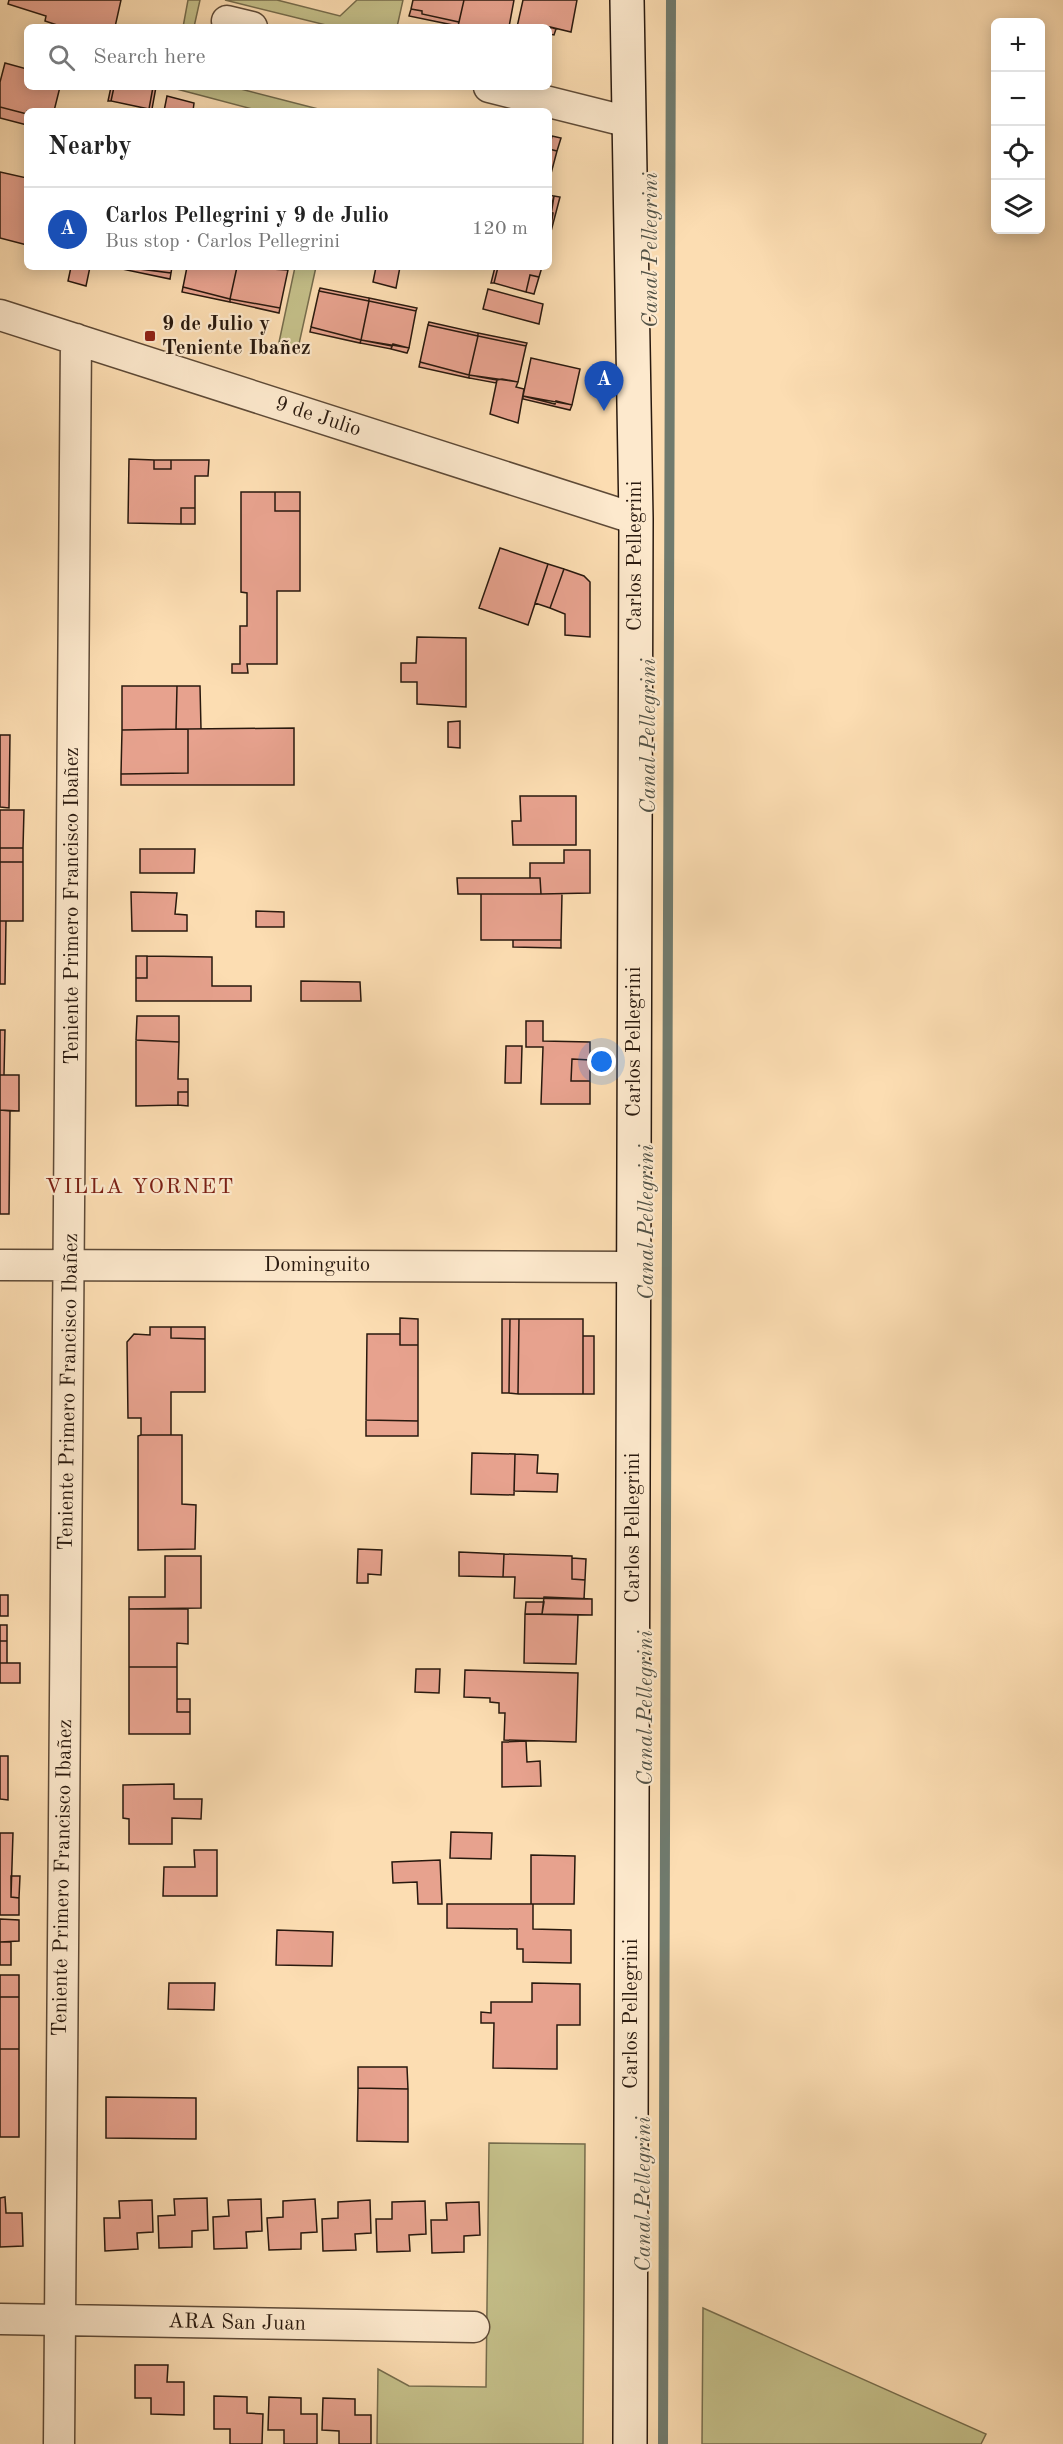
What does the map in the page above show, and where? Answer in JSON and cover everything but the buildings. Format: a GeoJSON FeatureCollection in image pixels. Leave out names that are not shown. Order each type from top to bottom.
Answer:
{"type":"FeatureCollection","features":[{"type":"Feature","properties":{"kind":"main road","name":"Carlos Pellegrini"},"geometry":{"type":"LineString","coordinates":[[627,0],[636,519],[630,2444]]}},
{"type":"Feature","properties":{"kind":"street"},"geometry":{"type":"LineString","coordinates":[[501,90],[629,122]]}},
{"type":"Feature","properties":{"kind":"street","name":"9 de Julio"},"geometry":{"type":"LineString","coordinates":[[0,315],[636,519]]}},
{"type":"Feature","properties":{"kind":"street","name":"Teniente Primero Francisco Ibañez"},"geometry":{"type":"LineString","coordinates":[[59,2444],[76,339]]}},
{"type":"Feature","properties":{"kind":"street","name":"Dominguito"},"geometry":{"type":"LineString","coordinates":[[0,1265],[633,1266]]}},
{"type":"Feature","properties":{"kind":"street","name":"ARA San Juan"},"geometry":{"type":"LineString","coordinates":[[0,2319],[474,2327]]}},
{"type":"Feature","properties":{"kind":"shaded area"},"geometry":{"type":"Polygon","coordinates":[[[188,0],[200,0],[195,24],[184,24],[188,0]]]}},
{"type":"Feature","properties":{"kind":"shaded area"},"geometry":{"type":"Polygon","coordinates":[[[225,0],[277,0],[340,16],[357,0],[403,0],[398,24],[322,24],[225,0]]]}},
{"type":"Feature","properties":{"kind":"shaded area"},"geometry":{"type":"Polygon","coordinates":[[[180,90],[245,90],[314,108],[249,108],[180,90]]]}},
{"type":"Feature","properties":{"kind":"shaded area"},"geometry":{"type":"Polygon","coordinates":[[[294,270],[315,270],[297,353],[278,347],[294,270]]]}},
{"type":"Feature","properties":{"kind":"shaded area"},"geometry":{"type":"Polygon","coordinates":[[[489,2143],[585,2144],[583,2444],[377,2444],[378,2369],[409,2386],[486,2387],[489,2143]]]}},
{"type":"Feature","properties":{"kind":"shaded area"},"geometry":{"type":"Polygon","coordinates":[[[703,2308],[986,2434],[981,2444],[702,2444],[703,2308]]]}},
{"type":"Feature","properties":{"kind":"waterway","name":"Canal Pellegrini"},"geometry":{"type":"LineString","coordinates":[[663,2444],[671,0]]}},
{"type":"Feature","properties":{"kind":"place","name":"9 de Julio y Teniente Ibañez"},"geometry":{"type":"Point","coordinates":[150,336]}},
{"type":"Feature","properties":{"kind":"place","name":"Carlos Pellegrini y 9 de Julio"},"geometry":{"type":"Point","coordinates":[604,411]}},
{"type":"Feature","properties":{"kind":"district","name":"VILLA YORNET"},"geometry":{"type":"Point","coordinates":[140,1187]}}]}
